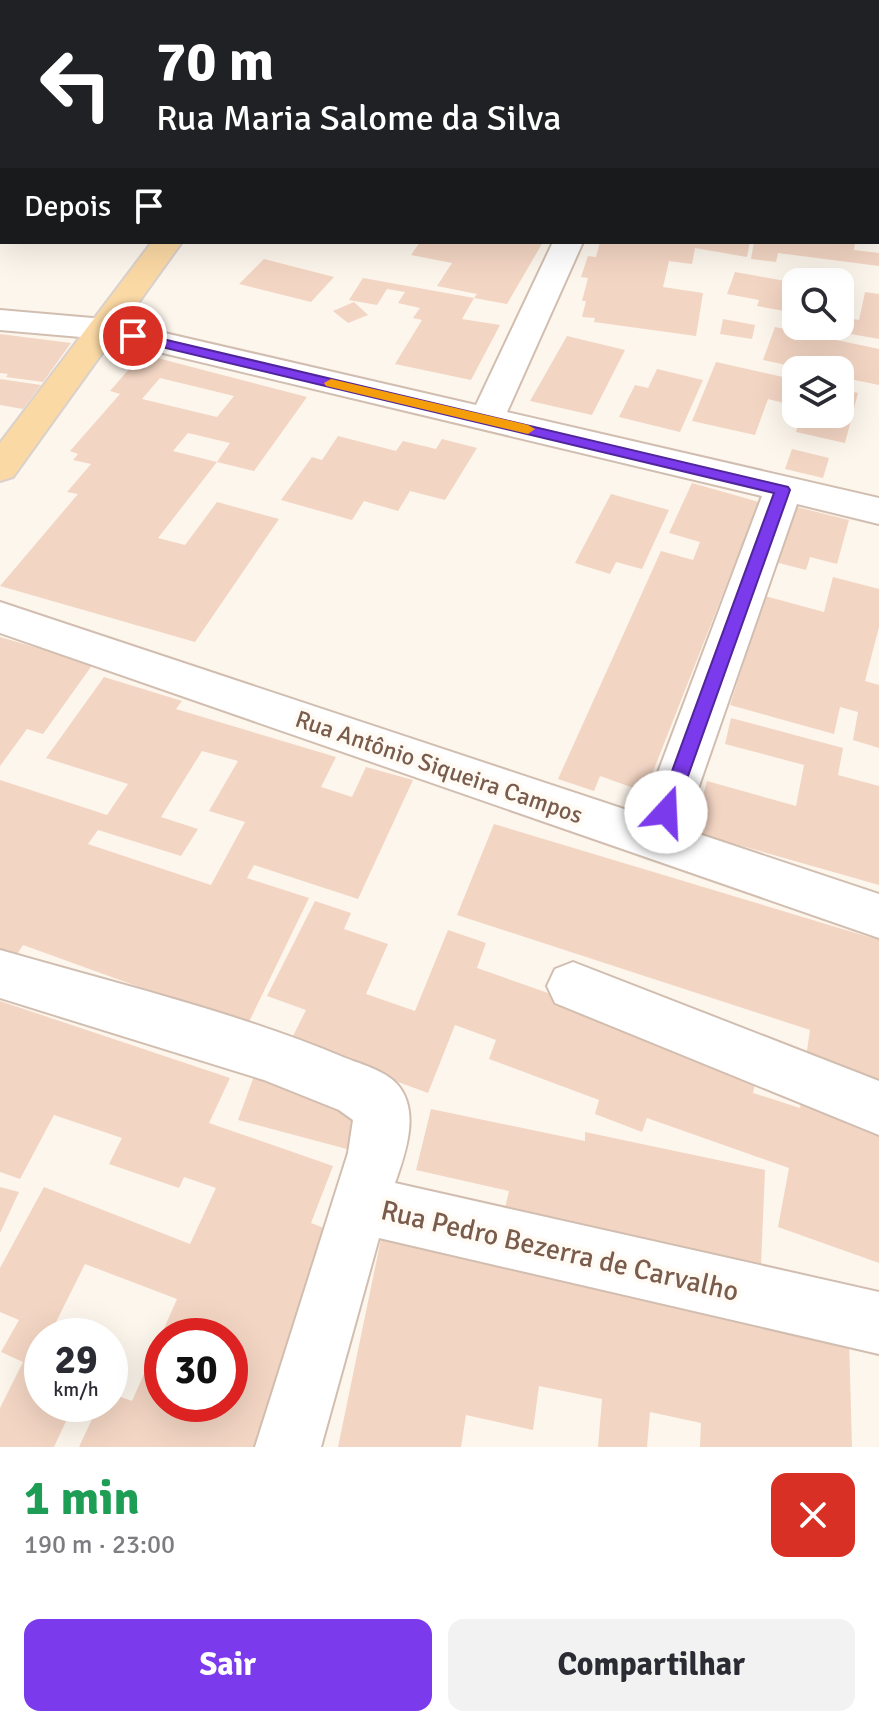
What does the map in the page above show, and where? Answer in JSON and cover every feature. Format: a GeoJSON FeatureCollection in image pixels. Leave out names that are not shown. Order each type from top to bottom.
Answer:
{"type":"FeatureCollection","features":[{"type":"Feature","properties":{"kind":"main road"},"geometry":{"type":"LineString","coordinates":[[0,469],[166,244]]}},
{"type":"Feature","properties":{"kind":"street"},"geometry":{"type":"LineString","coordinates":[[487,419],[567,244]]}},
{"type":"Feature","properties":{"kind":"street"},"geometry":{"type":"LineString","coordinates":[[0,320],[104,329],[879,511]]}},
{"type":"Feature","properties":{"kind":"street"},"geometry":{"type":"LineString","coordinates":[[656,841],[783,490]]}},
{"type":"Feature","properties":{"kind":"street","name":"Rua Antônio Siqueira Campos"},"geometry":{"type":"LineString","coordinates":[[0,617],[879,916]]}},
{"type":"Feature","properties":{"kind":"street","name":"Rua Pedro Bezerra de Carvalho"},"geometry":{"type":"LineString","coordinates":[[0,974],[249,1050],[340,1081],[371,1097],[382,1114],[381,1127],[359,1204],[879,1323]]}},
{"type":"Feature","properties":{"kind":"street"},"geometry":{"type":"LineString","coordinates":[[573,986],[879,1108]]}},
{"type":"Feature","properties":{"kind":"street"},"geometry":{"type":"LineString","coordinates":[[288,1447],[359,1204]]}},
{"type":"Feature","properties":{"kind":"building"},"geometry":{"type":"Polygon","coordinates":[[[419,244],[542,244],[507,304],[474,298],[477,294],[437,286],[452,263],[411,255],[419,244]]]}},
{"type":"Feature","properties":{"kind":"building"},"geometry":{"type":"Polygon","coordinates":[[[599,244],[750,244],[747,257],[695,248],[692,264],[669,261],[663,287],[703,293],[696,336],[594,322],[595,318],[582,317],[586,301],[582,301],[588,278],[581,277],[588,256],[596,257],[599,244]]]}},
{"type":"Feature","properties":{"kind":"building"},"geometry":{"type":"Polygon","coordinates":[[[754,244],[855,244],[854,250],[879,253],[879,266],[778,253],[776,262],[751,259],[754,244]]]}},
{"type":"Feature","properties":{"kind":"building"},"geometry":{"type":"Polygon","coordinates":[[[264,259],[334,277],[311,302],[239,284],[264,259]]]}},
{"type":"Feature","properties":{"kind":"building"},"geometry":{"type":"Polygon","coordinates":[[[735,272],[782,280],[782,310],[757,306],[759,300],[727,294],[735,272]]]}},
{"type":"Feature","properties":{"kind":"building"},"geometry":{"type":"Polygon","coordinates":[[[363,278],[474,298],[462,319],[500,325],[471,380],[395,364],[422,320],[413,318],[420,308],[398,303],[405,292],[387,289],[377,305],[349,300],[363,278]]]}},
{"type":"Feature","properties":{"kind":"building"},"geometry":{"type":"Polygon","coordinates":[[[865,292],[879,294],[879,339],[854,335],[854,319],[859,320],[865,292]]]}},
{"type":"Feature","properties":{"kind":"building"},"geometry":{"type":"Polygon","coordinates":[[[354,302],[368,315],[348,323],[333,311],[354,302]]]}},
{"type":"Feature","properties":{"kind":"building"},"geometry":{"type":"Polygon","coordinates":[[[723,319],[755,325],[752,339],[720,334],[723,319]]]}},
{"type":"Feature","properties":{"kind":"building"},"geometry":{"type":"Polygon","coordinates":[[[775,327],[782,328],[782,340],[836,340],[879,349],[879,385],[854,380],[854,356],[782,356],[782,364],[763,360],[775,327]]]}},
{"type":"Feature","properties":{"kind":"building"},"geometry":{"type":"Polygon","coordinates":[[[0,334],[71,343],[43,382],[6,377],[8,374],[0,373],[0,334]]]}},
{"type":"Feature","properties":{"kind":"building"},"geometry":{"type":"Polygon","coordinates":[[[567,336],[625,350],[592,415],[530,401],[567,336]]]}},
{"type":"Feature","properties":{"kind":"building"},"geometry":{"type":"Polygon","coordinates":[[[142,354],[307,397],[254,471],[217,462],[158,538],[185,545],[217,502],[279,519],[195,642],[0,586],[78,494],[67,492],[91,464],[73,460],[78,454],[70,451],[120,394],[110,391],[142,354]],[[160,378],[142,399],[217,417],[234,396],[160,378]],[[188,433],[173,451],[217,462],[230,443],[188,433]]]}},
{"type":"Feature","properties":{"kind":"building"},"geometry":{"type":"Polygon","coordinates":[[[716,362],[782,377],[782,402],[768,399],[755,435],[692,421],[716,362]]]}},
{"type":"Feature","properties":{"kind":"building"},"geometry":{"type":"Polygon","coordinates":[[[657,369],[703,380],[680,432],[619,417],[635,385],[648,388],[657,369]]]}},
{"type":"Feature","properties":{"kind":"building"},"geometry":{"type":"Polygon","coordinates":[[[0,379],[41,385],[23,409],[0,405],[0,379]]]}},
{"type":"Feature","properties":{"kind":"building"},"geometry":{"type":"Polygon","coordinates":[[[797,428],[849,428],[845,443],[796,432],[797,428]]]}},
{"type":"Feature","properties":{"kind":"building"},"geometry":{"type":"Polygon","coordinates":[[[338,436],[396,451],[403,441],[436,449],[442,439],[477,448],[445,500],[410,491],[398,511],[364,501],[352,520],[281,500],[312,457],[322,460],[338,436]]]}},
{"type":"Feature","properties":{"kind":"building"},"geometry":{"type":"Polygon","coordinates":[[[792,449],[829,458],[823,478],[785,469],[792,449]]]}},
{"type":"Feature","properties":{"kind":"building"},"geometry":{"type":"Polygon","coordinates":[[[692,483],[759,502],[645,792],[600,776],[594,791],[558,779],[661,551],[693,560],[700,542],[669,533],[692,483]]]}},
{"type":"Feature","properties":{"kind":"building"},"geometry":{"type":"Polygon","coordinates":[[[611,494],[669,510],[642,569],[616,562],[610,574],[575,563],[611,494]]]}},
{"type":"Feature","properties":{"kind":"building"},"geometry":{"type":"Polygon","coordinates":[[[793,506],[849,520],[837,564],[810,557],[806,570],[775,562],[793,506]]]}},
{"type":"Feature","properties":{"kind":"building"},"geometry":{"type":"Polygon","coordinates":[[[833,577],[879,589],[879,627],[865,681],[879,685],[879,748],[853,740],[858,712],[840,707],[834,734],[730,705],[765,596],[824,612],[833,577]]]}},
{"type":"Feature","properties":{"kind":"building"},"geometry":{"type":"Polygon","coordinates":[[[0,637],[93,664],[43,734],[27,729],[0,766],[0,637]]]}},
{"type":"Feature","properties":{"kind":"building"},"geometry":{"type":"Polygon","coordinates":[[[104,677],[182,701],[176,709],[336,757],[321,787],[352,797],[366,767],[413,780],[358,899],[254,865],[247,878],[309,898],[247,1026],[23,945],[9,967],[0,963],[0,780],[107,815],[128,784],[46,758],[104,677]],[[202,751],[161,817],[198,829],[181,856],[98,830],[88,844],[211,885],[245,822],[209,811],[238,761],[202,751]]]}},
{"type":"Feature","properties":{"kind":"building"},"geometry":{"type":"Polygon","coordinates":[[[731,718],[843,748],[838,775],[879,786],[879,885],[693,832],[707,781],[796,806],[804,765],[725,744],[731,718]]]}},
{"type":"Feature","properties":{"kind":"building"},"geometry":{"type":"Polygon","coordinates":[[[494,824],[879,940],[879,1089],[805,1064],[810,1030],[457,915],[494,824]]]}},
{"type":"Feature","properties":{"kind":"building"},"geometry":{"type":"Polygon","coordinates":[[[315,901],[351,913],[344,929],[388,944],[366,994],[415,1011],[448,930],[486,943],[477,968],[759,1067],[753,1093],[800,1108],[802,1096],[879,1123],[879,1263],[778,1227],[789,1168],[647,1118],[642,1132],[595,1114],[599,1100],[489,1059],[496,1040],[455,1025],[428,1093],[290,1042],[306,1010],[267,996],[315,901]]]}},
{"type":"Feature","properties":{"kind":"building"},"geometry":{"type":"Polygon","coordinates":[[[0,1001],[230,1078],[209,1123],[333,1166],[311,1223],[335,1232],[254,1447],[79,1447],[91,1422],[128,1422],[128,1400],[132,1401],[144,1374],[144,1422],[248,1422],[248,1318],[169,1318],[177,1299],[85,1264],[58,1318],[24,1318],[24,1422],[66,1422],[54,1447],[0,1447],[0,1408],[23,1362],[1,1352],[19,1320],[0,1312],[0,1268],[44,1187],[190,1244],[216,1188],[184,1177],[179,1188],[109,1164],[122,1138],[54,1115],[20,1179],[0,1172],[0,1001]]]}},
{"type":"Feature","properties":{"kind":"building"},"geometry":{"type":"Polygon","coordinates":[[[254,1076],[361,1103],[347,1149],[238,1120],[254,1076]]]}},
{"type":"Feature","properties":{"kind":"building"},"geometry":{"type":"Polygon","coordinates":[[[431,1109],[585,1141],[585,1132],[765,1170],[761,1265],[505,1208],[509,1191],[416,1170],[431,1109]]]}},
{"type":"Feature","properties":{"kind":"building"},"geometry":{"type":"Polygon","coordinates":[[[0,1187],[19,1192],[0,1233],[0,1187]]]}},
{"type":"Feature","properties":{"kind":"building"},"geometry":{"type":"Polygon","coordinates":[[[382,1234],[849,1338],[852,1447],[700,1447],[701,1423],[650,1412],[647,1447],[598,1447],[602,1399],[539,1386],[533,1430],[466,1415],[461,1447],[338,1447],[382,1234]]]}},
{"type":"Feature","properties":{"kind":"slow traffic"},"geometry":{"type":"LineString","coordinates":[[331,383],[528,429]]}},
{"type":"Feature","properties":{"kind":"route"},"geometry":{"type":"LineString","coordinates":[[133,336],[783,490],[666,812]]}}]}
